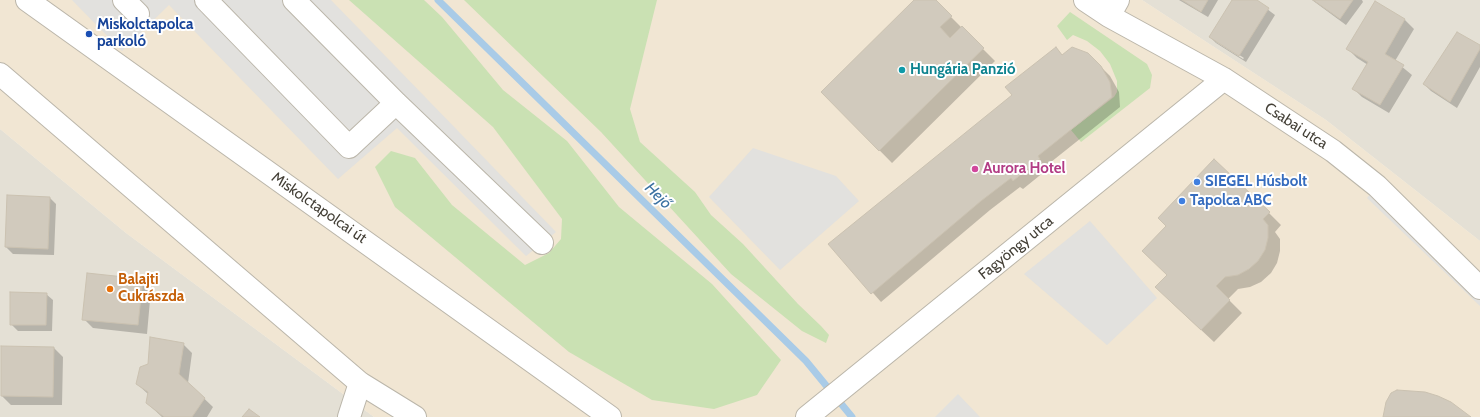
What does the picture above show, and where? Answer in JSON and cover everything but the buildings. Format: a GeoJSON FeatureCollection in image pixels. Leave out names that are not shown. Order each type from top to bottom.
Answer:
{"type":"FeatureCollection","features":[{"type":"Feature","properties":{"kind":"street","name":"Miskolctapolcai út"},"geometry":{"type":"LineString","coordinates":[[27,0],[610,417]]}},
{"type":"Feature","properties":{"kind":"street"},"geometry":{"type":"LineString","coordinates":[[206,0],[349,147],[396,103]]}},
{"type":"Feature","properties":{"kind":"street"},"geometry":{"type":"LineString","coordinates":[[294,0],[396,103],[542,243]]}},
{"type":"Feature","properties":{"kind":"street","name":"Csabai utca"},"geometry":{"type":"LineString","coordinates":[[1085,0],[1114,8],[1333,151],[1377,186],[1480,288]]}},
{"type":"Feature","properties":{"kind":"street"},"geometry":{"type":"LineString","coordinates":[[0,74],[360,383],[415,417]]}},
{"type":"Feature","properties":{"kind":"street","name":"Fagyöngy utca"},"geometry":{"type":"LineString","coordinates":[[807,417],[862,374],[1224,79]]}},
{"type":"Feature","properties":{"kind":"street"},"geometry":{"type":"LineString","coordinates":[[350,417],[360,383]]}},
{"type":"Feature","properties":{"kind":"street"},"geometry":{"type":"LineString","coordinates":[[586,401],[626,417]]}},
{"type":"Feature","properties":{"kind":"shaded area"},"geometry":{"type":"Polygon","coordinates":[[[0,0],[1142,0],[1326,120],[1480,241],[1480,417],[374,417],[126,233],[0,129],[0,0]]]}},
{"type":"Feature","properties":{"kind":"shaded area"},"geometry":{"type":"Polygon","coordinates":[[[72,0],[331,0],[556,232],[526,256],[397,128],[338,179],[169,5],[122,51],[72,0]]]}},
{"type":"Feature","properties":{"kind":"shaded area"},"geometry":{"type":"Polygon","coordinates":[[[1142,0],[1480,0],[1480,241],[1326,120],[1142,0]]]}},
{"type":"Feature","properties":{"kind":"shaded area"},"geometry":{"type":"Polygon","coordinates":[[[0,129],[126,233],[374,417],[0,417],[0,129]]]}},
{"type":"Feature","properties":{"kind":"shaded area"},"geometry":{"type":"Polygon","coordinates":[[[753,148],[836,176],[859,201],[780,270],[709,197],[753,148]]]}},
{"type":"Feature","properties":{"kind":"shaded area"},"geometry":{"type":"Polygon","coordinates":[[[1377,186],[1480,288],[1480,306],[1367,198],[1377,186]]]}},
{"type":"Feature","properties":{"kind":"shaded area"},"geometry":{"type":"Polygon","coordinates":[[[1090,221],[1157,298],[1107,345],[1024,274],[1090,221]]]}},
{"type":"Feature","properties":{"kind":"shaded area"},"geometry":{"type":"Polygon","coordinates":[[[958,394],[980,417],[935,417],[958,394]]]}},
{"type":"Feature","properties":{"kind":"green space"},"geometry":{"type":"Polygon","coordinates":[[[349,0],[424,0],[442,17],[503,90],[567,141],[619,207],[712,284],[781,360],[757,395],[714,409],[652,400],[569,352],[395,207],[375,167],[391,151],[415,158],[452,205],[525,265],[549,253],[561,239],[562,219],[493,127],[349,0]]]}},
{"type":"Feature","properties":{"kind":"green space"},"geometry":{"type":"Polygon","coordinates":[[[464,0],[657,0],[630,109],[640,142],[695,192],[711,215],[743,244],[798,304],[821,326],[829,335],[826,343],[802,331],[731,274],[601,132],[464,0]]]}},
{"type":"Feature","properties":{"kind":"green space"},"geometry":{"type":"Polygon","coordinates":[[[1070,12],[1147,64],[1152,75],[1150,88],[1081,142],[1071,130],[1114,97],[1117,92],[1117,81],[1110,64],[1100,51],[1087,41],[1073,35],[1067,40],[1057,26],[1070,12]]]}},
{"type":"Feature","properties":{"kind":"waterway","name":"Hejő"},"geometry":{"type":"LineString","coordinates":[[438,0],[806,361],[852,417]]}},
{"type":"Feature","properties":{"kind":"place","name":"Miskolctapolca parkoló"},"geometry":{"type":"Point","coordinates":[89,34]}},
{"type":"Feature","properties":{"kind":"place","name":"Hungária Panzió"},"geometry":{"type":"Point","coordinates":[902,70]}},
{"type":"Feature","properties":{"kind":"place","name":"Aurora Hotel"},"geometry":{"type":"Point","coordinates":[975,169]}},
{"type":"Feature","properties":{"kind":"place","name":"SIEGEL Húsbolt"},"geometry":{"type":"Point","coordinates":[1197,182]}},
{"type":"Feature","properties":{"kind":"place","name":"Tapolca ABC"},"geometry":{"type":"Point","coordinates":[1182,201]}},
{"type":"Feature","properties":{"kind":"place","name":"Balajti Cukrászda"},"geometry":{"type":"Point","coordinates":[110,289]}}]}
